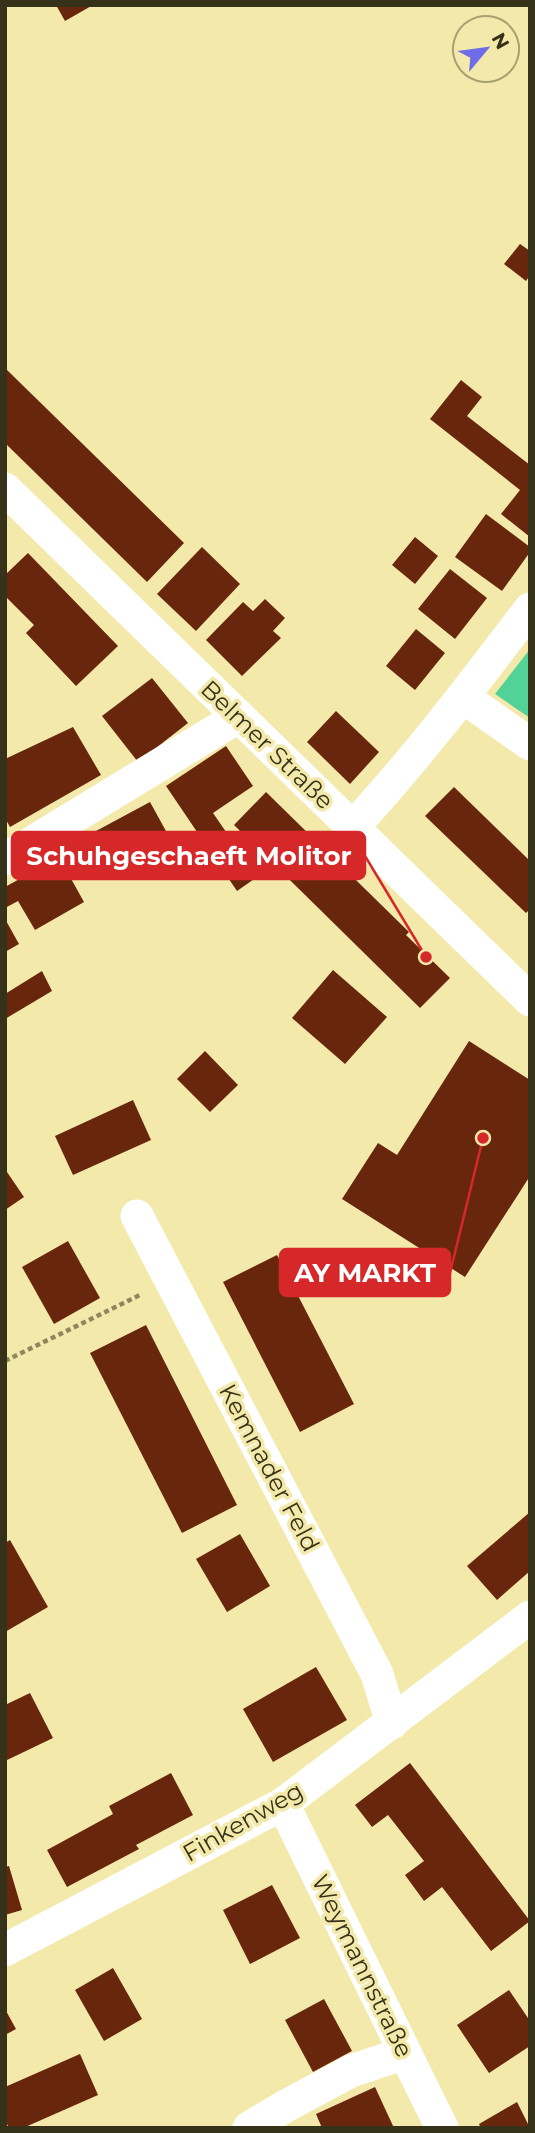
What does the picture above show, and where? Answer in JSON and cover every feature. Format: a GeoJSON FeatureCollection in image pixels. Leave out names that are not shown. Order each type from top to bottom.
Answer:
{"type":"FeatureCollection","features":[{"type":"Feature","properties":{"kind":"street","name":"Belmer Straße"},"geometry":{"type":"LineString","coordinates":[[5,489],[530,1000]]}},
{"type":"Feature","properties":{"kind":"street"},"geometry":{"type":"LineString","coordinates":[[352,828],[463,697],[530,609]]}},
{"type":"Feature","properties":{"kind":"street"},"geometry":{"type":"LineString","coordinates":[[463,697],[530,744]]}},
{"type":"Feature","properties":{"kind":"street"},"geometry":{"type":"LineString","coordinates":[[5,859],[238,717]]}},
{"type":"Feature","properties":{"kind":"street","name":"Kemnader Feld"},"geometry":{"type":"LineString","coordinates":[[137,1216],[377,1674],[391,1723]]}},
{"type":"Feature","properties":{"kind":"street","name":"Finkenweg"},"geometry":{"type":"LineString","coordinates":[[5,1950],[283,1804],[530,1617]]}},
{"type":"Feature","properties":{"kind":"street","name":"Weymannstraße"},"geometry":{"type":"LineString","coordinates":[[283,1804],[442,2128]]}},
{"type":"Feature","properties":{"kind":"street"},"geometry":{"type":"LineString","coordinates":[[249,2128],[351,2071],[405,2053]]}},
{"type":"Feature","properties":{"kind":"path"},"geometry":{"type":"LineString","coordinates":[[5,1361],[170,1279]]}},
{"type":"Feature","properties":{"kind":"green space"},"geometry":{"type":"Polygon","coordinates":[[[530,649],[530,718],[495,694],[530,649]]]}},
{"type":"Feature","properties":{"kind":"building"},"geometry":{"type":"Polygon","coordinates":[[[56,5],[93,5],[65,21],[56,5]]]}},
{"type":"Feature","properties":{"kind":"building"},"geometry":{"type":"Polygon","coordinates":[[[520,244],[530,251],[530,275],[526,281],[504,264],[520,244]]]}},
{"type":"Feature","properties":{"kind":"building"},"geometry":{"type":"Polygon","coordinates":[[[5,368],[184,543],[147,582],[5,443],[5,368]]]}},
{"type":"Feature","properties":{"kind":"building"},"geometry":{"type":"Polygon","coordinates":[[[461,380],[482,397],[467,416],[530,465],[530,537],[501,514],[520,490],[430,419],[461,380]]]}},
{"type":"Feature","properties":{"kind":"building"},"geometry":{"type":"Polygon","coordinates":[[[486,514],[530,547],[530,552],[502,591],[455,557],[486,514]]]}},
{"type":"Feature","properties":{"kind":"building"},"geometry":{"type":"Polygon","coordinates":[[[415,537],[438,556],[415,584],[392,565],[415,537]]]}},
{"type":"Feature","properties":{"kind":"building"},"geometry":{"type":"Polygon","coordinates":[[[202,547],[240,584],[196,631],[157,594],[202,547]]]}},
{"type":"Feature","properties":{"kind":"building"},"geometry":{"type":"Polygon","coordinates":[[[28,553],[118,646],[76,686],[26,633],[34,625],[5,596],[5,575],[28,553]]]}},
{"type":"Feature","properties":{"kind":"building"},"geometry":{"type":"Polygon","coordinates":[[[450,569],[487,598],[455,639],[418,609],[450,569]]]}},
{"type":"Feature","properties":{"kind":"building"},"geometry":{"type":"Polygon","coordinates":[[[265,599],[285,618],[273,631],[281,638],[242,676],[206,640],[243,602],[253,611],[265,599]]]}},
{"type":"Feature","properties":{"kind":"building"},"geometry":{"type":"Polygon","coordinates":[[[416,629],[445,653],[415,690],[386,666],[416,629]]]}},
{"type":"Feature","properties":{"kind":"building"},"geometry":{"type":"Polygon","coordinates":[[[152,678],[188,723],[138,762],[102,716],[152,678]]]}},
{"type":"Feature","properties":{"kind":"building"},"geometry":{"type":"Polygon","coordinates":[[[336,711],[379,752],[350,784],[307,742],[336,711]]]}},
{"type":"Feature","properties":{"kind":"building"},"geometry":{"type":"Polygon","coordinates":[[[73,727],[101,775],[10,827],[5,818],[5,759],[73,727]]]}},
{"type":"Feature","properties":{"kind":"building"},"geometry":{"type":"Polygon","coordinates":[[[226,746],[253,786],[213,813],[257,877],[237,891],[166,786],[226,746]]]}},
{"type":"Feature","properties":{"kind":"building"},"geometry":{"type":"Polygon","coordinates":[[[454,787],[530,861],[530,909],[526,913],[425,816],[454,787]]]}},
{"type":"Feature","properties":{"kind":"building"},"geometry":{"type":"Polygon","coordinates":[[[266,792],[409,932],[406,935],[450,978],[420,1008],[234,825],[266,792]]]}},
{"type":"Feature","properties":{"kind":"building"},"geometry":{"type":"Polygon","coordinates":[[[150,802],[172,842],[105,879],[83,838],[150,802]]]}},
{"type":"Feature","properties":{"kind":"building"},"geometry":{"type":"Polygon","coordinates":[[[59,857],[84,902],[35,930],[18,901],[5,908],[5,887],[59,857]]]}},
{"type":"Feature","properties":{"kind":"building"},"geometry":{"type":"Polygon","coordinates":[[[5,919],[19,944],[5,952],[5,919]]]}},
{"type":"Feature","properties":{"kind":"building"},"geometry":{"type":"Polygon","coordinates":[[[333,970],[387,1017],[345,1064],[292,1018],[333,970]]]}},
{"type":"Feature","properties":{"kind":"building"},"geometry":{"type":"Polygon","coordinates":[[[42,971],[52,991],[5,1019],[5,994],[42,971]]]}},
{"type":"Feature","properties":{"kind":"building"},"geometry":{"type":"Polygon","coordinates":[[[469,1041],[530,1080],[530,1176],[465,1277],[342,1199],[378,1143],[397,1155],[469,1041]]]}},
{"type":"Feature","properties":{"kind":"building"},"geometry":{"type":"Polygon","coordinates":[[[205,1051],[238,1085],[210,1112],[177,1079],[205,1051]]]}},
{"type":"Feature","properties":{"kind":"building"},"geometry":{"type":"Polygon","coordinates":[[[133,1100],[151,1140],[73,1175],[55,1136],[133,1100]]]}},
{"type":"Feature","properties":{"kind":"building"},"geometry":{"type":"Polygon","coordinates":[[[5,1169],[24,1197],[5,1210],[5,1169]]]}},
{"type":"Feature","properties":{"kind":"building"},"geometry":{"type":"Polygon","coordinates":[[[68,1241],[100,1298],[54,1324],[22,1267],[68,1241]]]}},
{"type":"Feature","properties":{"kind":"building"},"geometry":{"type":"Polygon","coordinates":[[[277,1255],[354,1404],[300,1432],[223,1282],[277,1255]]]}},
{"type":"Feature","properties":{"kind":"building"},"geometry":{"type":"Polygon","coordinates":[[[146,1325],[237,1505],[182,1533],[90,1353],[146,1325]]]}},
{"type":"Feature","properties":{"kind":"building"},"geometry":{"type":"Polygon","coordinates":[[[530,1512],[530,1571],[497,1600],[467,1566],[530,1512]]]}},
{"type":"Feature","properties":{"kind":"building"},"geometry":{"type":"Polygon","coordinates":[[[240,1534],[270,1586],[227,1612],[196,1559],[240,1534]]]}},
{"type":"Feature","properties":{"kind":"building"},"geometry":{"type":"Polygon","coordinates":[[[10,1540],[48,1607],[5,1632],[5,1543],[10,1540]]]}},
{"type":"Feature","properties":{"kind":"building"},"geometry":{"type":"Polygon","coordinates":[[[316,1667],[347,1720],[273,1762],[243,1709],[316,1667]]]}},
{"type":"Feature","properties":{"kind":"building"},"geometry":{"type":"Polygon","coordinates":[[[30,1693],[53,1738],[5,1761],[5,1705],[30,1693]]]}},
{"type":"Feature","properties":{"kind":"building"},"geometry":{"type":"Polygon","coordinates":[[[410,1763],[530,1921],[491,1951],[442,1887],[424,1901],[405,1875],[424,1861],[388,1815],[372,1827],[355,1805],[410,1763]]]}},
{"type":"Feature","properties":{"kind":"building"},"geometry":{"type":"Polygon","coordinates":[[[171,1773],[193,1815],[136,1845],[139,1849],[67,1887],[47,1850],[113,1814],[109,1806],[171,1773]]]}},
{"type":"Feature","properties":{"kind":"building"},"geometry":{"type":"Polygon","coordinates":[[[9,1866],[22,1910],[5,1915],[5,1867],[9,1866]]]}},
{"type":"Feature","properties":{"kind":"building"},"geometry":{"type":"Polygon","coordinates":[[[272,1885],[300,1938],[250,1964],[223,1910],[272,1885]]]}},
{"type":"Feature","properties":{"kind":"building"},"geometry":{"type":"Polygon","coordinates":[[[113,1968],[142,2019],[104,2041],[75,1990],[113,1968]]]}},
{"type":"Feature","properties":{"kind":"building"},"geometry":{"type":"Polygon","coordinates":[[[509,1990],[530,2021],[530,2046],[489,2073],[457,2025],[509,1990]]]}},
{"type":"Feature","properties":{"kind":"building"},"geometry":{"type":"Polygon","coordinates":[[[324,1999],[352,2051],[313,2072],[285,2020],[324,1999]]]}},
{"type":"Feature","properties":{"kind":"building"},"geometry":{"type":"Polygon","coordinates":[[[5,2009],[16,2029],[5,2035],[5,2009]]]}},
{"type":"Feature","properties":{"kind":"building"},"geometry":{"type":"Polygon","coordinates":[[[80,2054],[98,2095],[23,2128],[9,2128],[5,2120],[5,2087],[80,2054]]]}},
{"type":"Feature","properties":{"kind":"building"},"geometry":{"type":"Polygon","coordinates":[[[375,2087],[394,2128],[322,2128],[316,2114],[375,2087]]]}},
{"type":"Feature","properties":{"kind":"building"},"geometry":{"type":"Polygon","coordinates":[[[517,2102],[530,2128],[481,2128],[479,2124],[517,2102]]]}},
{"type":"Feature","properties":{"kind":"place","name":"Schuhgeschaeft Molitor"},"geometry":{"type":"Point","coordinates":[426,957]}},
{"type":"Feature","properties":{"kind":"place","name":"AY MARKT"},"geometry":{"type":"Point","coordinates":[483,1138]}}]}
